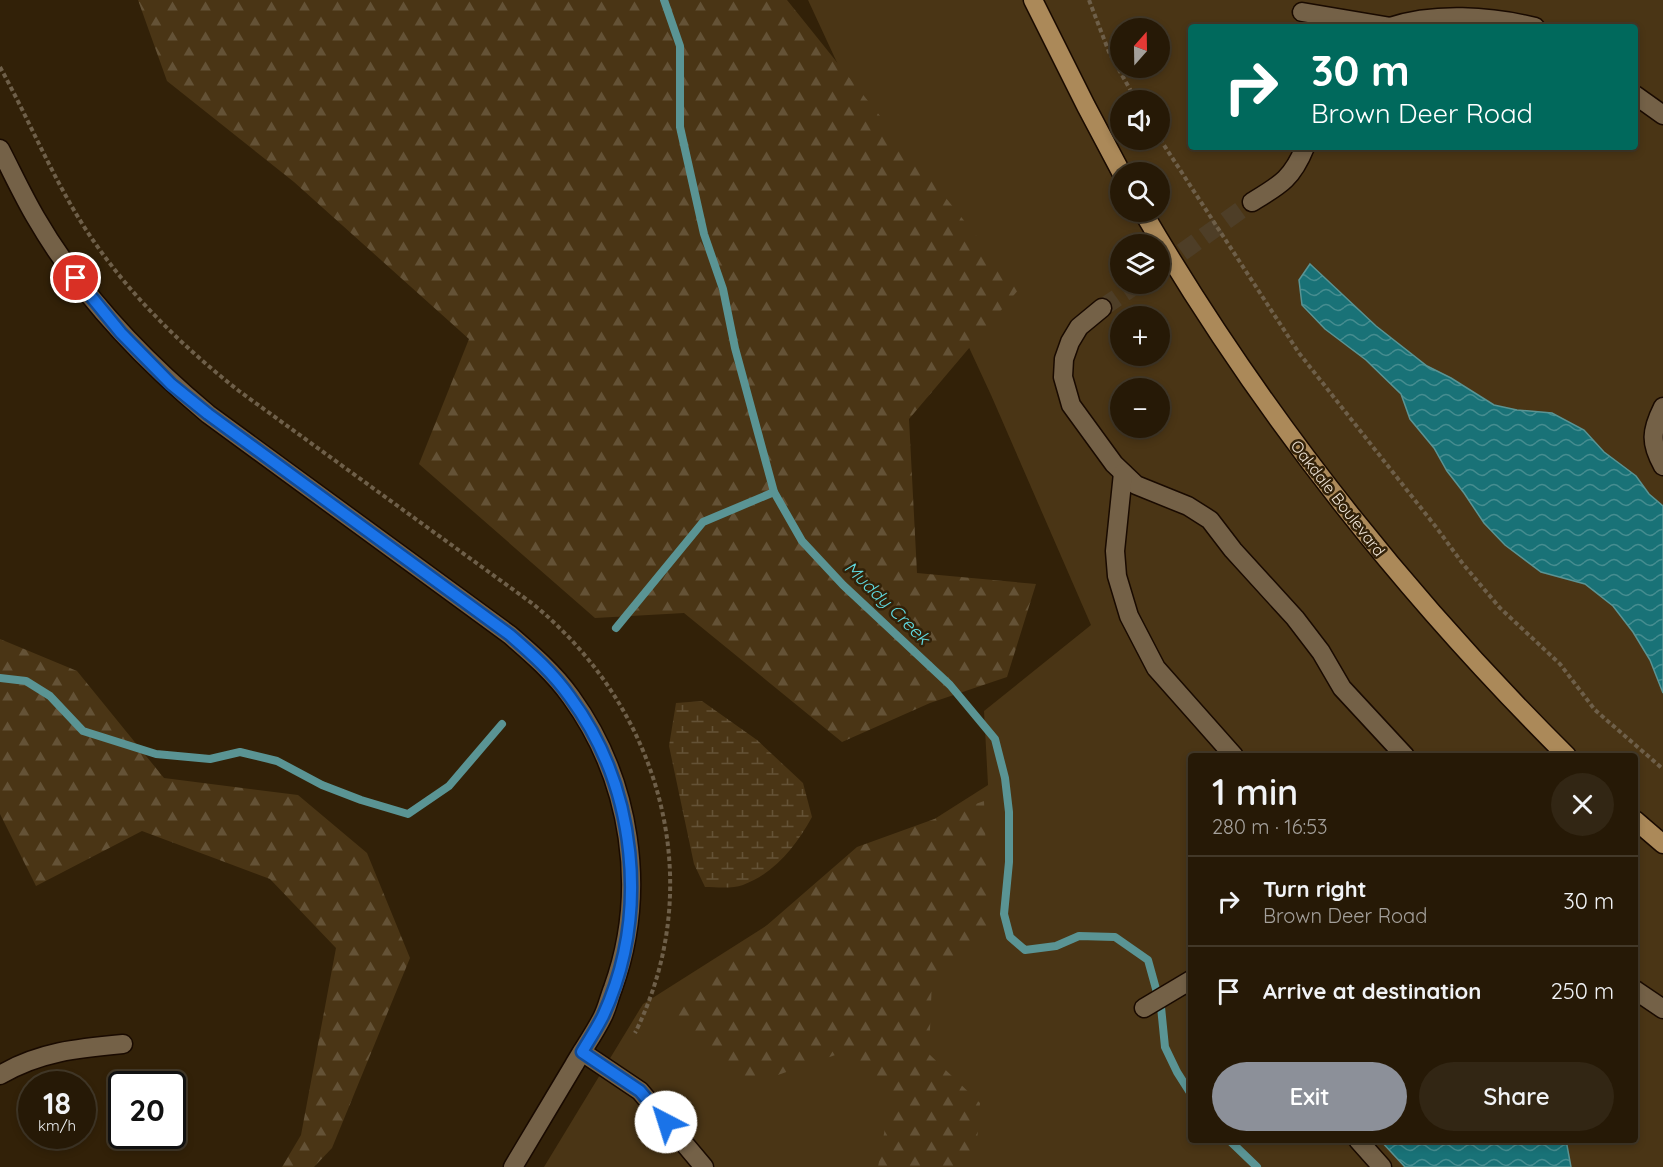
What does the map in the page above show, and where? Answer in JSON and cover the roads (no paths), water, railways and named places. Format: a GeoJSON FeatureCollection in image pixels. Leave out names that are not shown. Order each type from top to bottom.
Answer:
{"type":"FeatureCollection","features":[{"type":"Feature","properties":{"kind":"main road"},"geometry":{"type":"LineString","coordinates":[[1033,0],[1116,162]]}},
{"type":"Feature","properties":{"kind":"main road","name":"Oakdale Boulevard"},"geometry":{"type":"LineString","coordinates":[[1149,222],[1211,322],[1321,478],[1418,598],[1564,753]]}},
{"type":"Feature","properties":{"kind":"main road"},"geometry":{"type":"LineString","coordinates":[[1638,823],[1663,844]]}},
{"type":"Feature","properties":{"kind":"street"},"geometry":{"type":"LineString","coordinates":[[1300,13],[1371,24]]}},
{"type":"Feature","properties":{"kind":"street"},"geometry":{"type":"LineString","coordinates":[[1400,24],[1416,19],[1444,18],[1511,21],[1523,24]]}},
{"type":"Feature","properties":{"kind":"street"},"geometry":{"type":"LineString","coordinates":[[1638,97],[1663,115]]}},
{"type":"Feature","properties":{"kind":"street"},"geometry":{"type":"LineString","coordinates":[[0,149],[36,218],[76,278],[121,333],[171,384],[208,414],[510,635],[543,664],[571,697],[599,744],[616,784],[626,826],[632,869],[630,923],[621,966],[602,1017],[513,1167]]}},
{"type":"Feature","properties":{"kind":"street"},"geometry":{"type":"LineString","coordinates":[[1252,202],[1280,184],[1297,166],[1304,150]]}},
{"type":"Feature","properties":{"kind":"street"},"geometry":{"type":"LineString","coordinates":[[1102,308],[1079,327],[1064,359],[1063,378],[1071,405],[1114,464],[1136,485],[1188,506],[1210,520],[1233,550],[1295,618],[1321,652],[1342,688],[1402,753]]}},
{"type":"Feature","properties":{"kind":"street"},"geometry":{"type":"LineString","coordinates":[[1663,407],[1652,435],[1655,452],[1663,466]]}},
{"type":"Feature","properties":{"kind":"street"},"geometry":{"type":"LineString","coordinates":[[1124,473],[1115,551],[1117,576],[1129,616],[1156,668],[1231,753]]}},
{"type":"Feature","properties":{"kind":"street"},"geometry":{"type":"LineString","coordinates":[[1143,1008],[1188,982]]}},
{"type":"Feature","properties":{"kind":"street"},"geometry":{"type":"LineString","coordinates":[[1638,992],[1663,1009]]}},
{"type":"Feature","properties":{"kind":"street"},"geometry":{"type":"LineString","coordinates":[[0,1075],[15,1066],[48,1054],[84,1047],[123,1044]]}},
{"type":"Feature","properties":{"kind":"street"},"geometry":{"type":"LineString","coordinates":[[582,1052],[640,1091],[704,1167]]}},
{"type":"Feature","properties":{"kind":"street"},"geometry":{"type":"LineString","coordinates":[[1361,1143],[1382,1167]]}},
{"type":"Feature","properties":{"kind":"water"},"geometry":{"type":"Polygon","coordinates":[[[1310,264],[1376,326],[1427,366],[1494,405],[1517,410],[1552,413],[1584,430],[1604,452],[1636,476],[1649,494],[1663,506],[1663,693],[1650,660],[1633,632],[1613,606],[1585,584],[1541,572],[1505,545],[1484,523],[1447,471],[1434,448],[1410,419],[1401,394],[1366,360],[1325,329],[1302,305],[1299,280],[1310,264]]]}},
{"type":"Feature","properties":{"kind":"water"},"geometry":{"type":"Polygon","coordinates":[[[1383,1143],[1567,1143],[1571,1167],[1405,1167],[1383,1143]]]}},
{"type":"Feature","properties":{"kind":"waterway","name":"Muddy Creek"},"geometry":{"type":"LineString","coordinates":[[664,0],[680,46],[680,127],[704,234],[723,289],[735,348],[774,492],[802,541],[843,585],[950,685],[995,739],[1005,778],[1009,812],[1009,862],[1004,914],[1010,937],[1025,950],[1056,946],[1079,936],[1115,937],[1148,960],[1161,1007],[1165,1047],[1188,1089]]}},
{"type":"Feature","properties":{"kind":"waterway"},"geometry":{"type":"LineString","coordinates":[[616,628],[703,522],[774,492]]}},
{"type":"Feature","properties":{"kind":"waterway"},"geometry":{"type":"LineString","coordinates":[[0,678],[26,681],[50,696],[83,731],[156,754],[210,759],[240,752],[277,761],[322,785],[408,814],[449,786],[502,724]]}},
{"type":"Feature","properties":{"kind":"waterway","name":"Muddy Creek"},"geometry":{"type":"LineString","coordinates":[[1232,1143],[1257,1167]]}},
{"type":"Feature","properties":{"kind":"tunnel"},"geometry":{"type":"LineString","coordinates":[[1170,261],[1252,202]]}},
{"type":"Feature","properties":{"kind":"tunnel"},"geometry":{"type":"LineString","coordinates":[[1102,308],[1122,294]]}}]}
